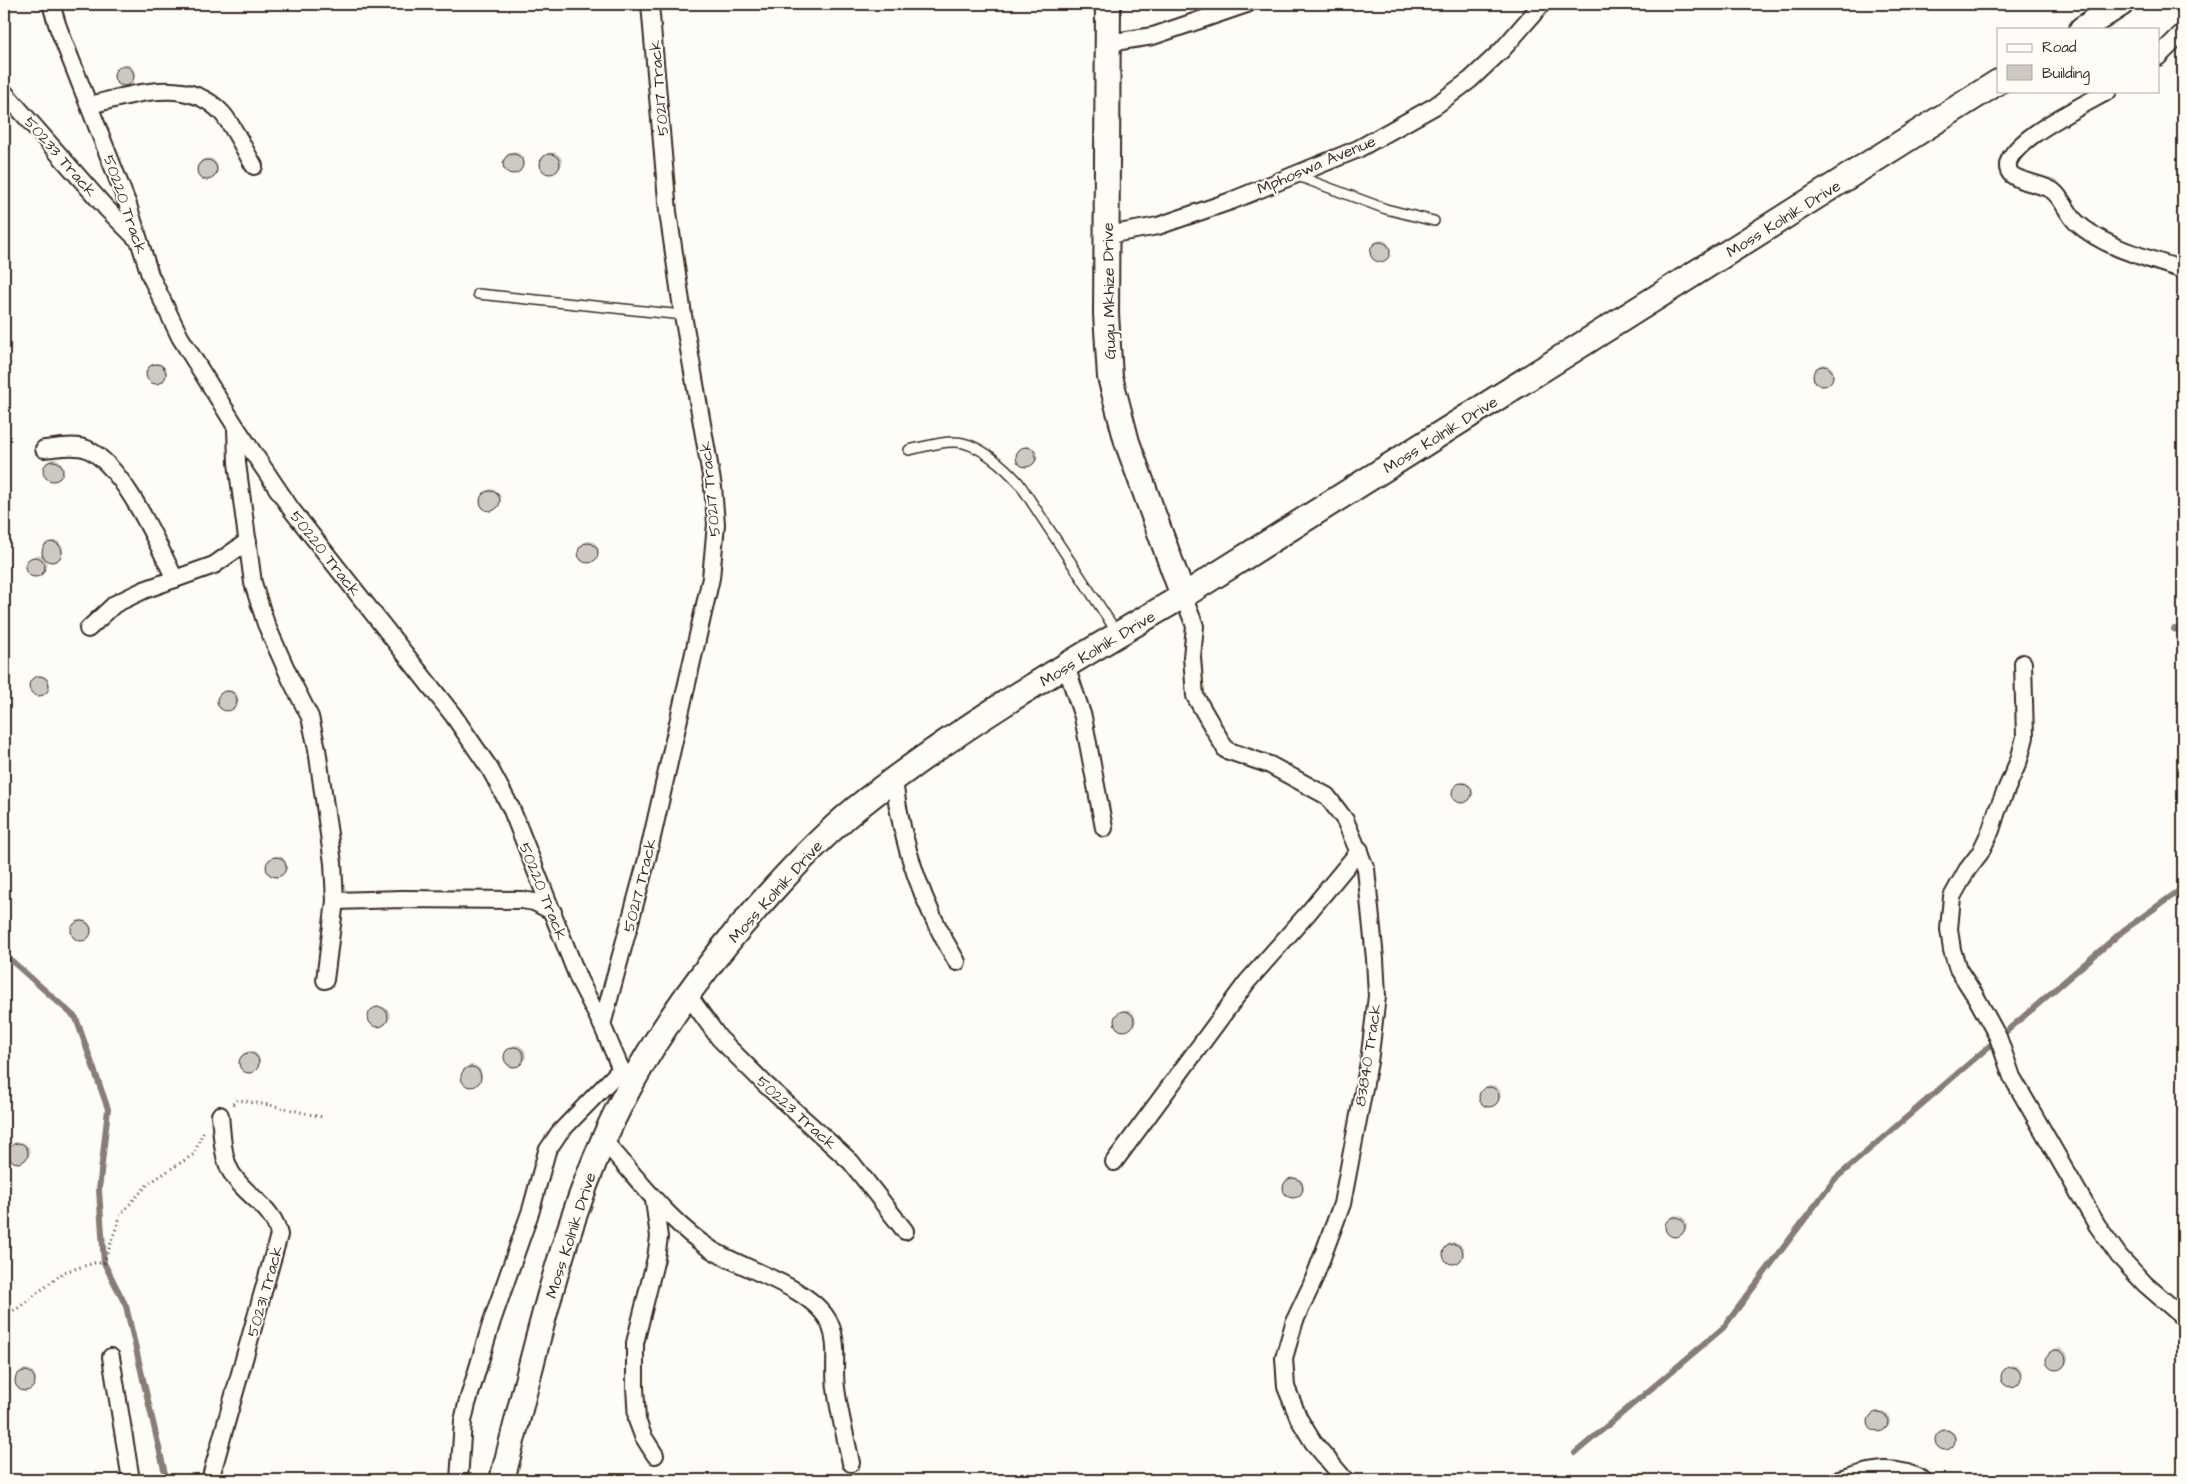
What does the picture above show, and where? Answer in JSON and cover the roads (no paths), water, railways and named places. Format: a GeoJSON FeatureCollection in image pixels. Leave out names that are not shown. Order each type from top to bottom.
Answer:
{"type":"FeatureCollection","features":[{"type":"Feature","properties":{"kind":"main road","name":"Gugu Mkhize Drive"},"geometry":{"type":"LineString","coordinates":[[1108,4],[1106,314],[1110,377],[1127,442],[1183,596]]}},
{"type":"Feature","properties":{"kind":"main road"},"geometry":{"type":"LineString","coordinates":[[2084,28],[2121,4]]}},
{"type":"Feature","properties":{"kind":"main road","name":"Moss Kolnik Drive"},"geometry":{"type":"LineString","coordinates":[[502,1480],[556,1272],[625,1078],[725,945],[812,847],[854,810],[945,744],[1066,666],[1183,596],[1997,83]]}},
{"type":"Feature","properties":{"kind":"street","name":"50220 Track"},"geometry":{"type":"LineString","coordinates":[[51,4],[58,27],[128,205],[150,275],[180,337],[236,428],[291,509],[397,643],[482,756],[510,808],[579,980],[602,1025],[625,1078]]}},
{"type":"Feature","properties":{"kind":"street","name":"50217 Track"},"geometry":{"type":"LineString","coordinates":[[602,1025],[647,859],[712,578],[715,550],[716,524],[712,487],[668,212],[650,4]]}},
{"type":"Feature","properties":{"kind":"street"},"geometry":{"type":"LineString","coordinates":[[1108,43],[1153,36],[1247,4]]}},
{"type":"Feature","properties":{"kind":"street","name":"Mphoswa Avenue"},"geometry":{"type":"LineString","coordinates":[[1107,235],[1158,226],[1231,201],[1358,149],[1435,106],[1470,80],[1502,50],[1542,4]]}},
{"type":"Feature","properties":{"kind":"street"},"geometry":{"type":"LineString","coordinates":[[2160,55],[2183,32]]}},
{"type":"Feature","properties":{"kind":"street"},"geometry":{"type":"LineString","coordinates":[[90,105],[163,90],[183,91],[202,98],[222,113],[254,166]]}},
{"type":"Feature","properties":{"kind":"street","name":"50233 Track"},"geometry":{"type":"LineString","coordinates":[[4,92],[106,208],[139,241]]}},
{"type":"Feature","properties":{"kind":"street"},"geometry":{"type":"LineString","coordinates":[[2106,92],[2028,137],[2010,156],[2008,163],[2009,171],[2013,176],[2045,186],[2054,192],[2074,220],[2103,240],[2129,253],[2183,270]]}},
{"type":"Feature","properties":{"kind":"street"},"geometry":{"type":"LineString","coordinates":[[4,106],[21,110]]}},
{"type":"Feature","properties":{"kind":"street"},"geometry":{"type":"LineString","coordinates":[[236,428],[238,463],[253,583],[266,624],[310,717],[317,750],[333,863],[335,901],[325,980]]}},
{"type":"Feature","properties":{"kind":"street"},"geometry":{"type":"LineString","coordinates":[[44,449],[73,446],[86,449],[110,468],[130,495],[176,579]]}},
{"type":"Feature","properties":{"kind":"street"},"geometry":{"type":"LineString","coordinates":[[88,629],[115,604],[144,590],[214,565],[248,540]]}},
{"type":"Feature","properties":{"kind":"street","name":"83840 Track"},"geometry":{"type":"LineString","coordinates":[[1183,596],[1195,626],[1192,657],[1195,696],[1226,750],[1270,765],[1327,796],[1345,820],[1360,850],[1366,868],[1377,996],[1369,1062],[1360,1099],[1342,1204],[1312,1284],[1295,1320],[1284,1358],[1286,1387],[1299,1419],[1313,1442],[1345,1480]]}},
{"type":"Feature","properties":{"kind":"street"},"geometry":{"type":"LineString","coordinates":[[2023,663],[2026,737],[2019,760],[1991,830],[1980,853],[1967,870],[1952,897],[1949,929],[1952,950],[1958,969],[1998,1037],[2012,1077],[2097,1225],[2125,1263],[2145,1284],[2183,1317]]}},
{"type":"Feature","properties":{"kind":"street"},"geometry":{"type":"LineString","coordinates":[[1066,666],[1083,717],[1104,828]]}},
{"type":"Feature","properties":{"kind":"street"},"geometry":{"type":"LineString","coordinates":[[894,781],[898,814],[922,895],[939,932],[957,962]]}},
{"type":"Feature","properties":{"kind":"street"},"geometry":{"type":"LineString","coordinates":[[1114,1162],[1247,982],[1360,850]]}},
{"type":"Feature","properties":{"kind":"street"},"geometry":{"type":"LineString","coordinates":[[335,901],[402,899],[522,900],[534,902],[553,912]]}},
{"type":"Feature","properties":{"kind":"street","name":"50223 Track"},"geometry":{"type":"LineString","coordinates":[[688,995],[720,1038],[766,1085],[851,1162],[904,1230]]}},
{"type":"Feature","properties":{"kind":"street"},"geometry":{"type":"LineString","coordinates":[[459,1480],[463,1421],[467,1404],[492,1321],[531,1210],[547,1151],[566,1126],[625,1078]]}},
{"type":"Feature","properties":{"kind":"street","name":"50231 Track"},"geometry":{"type":"LineString","coordinates":[[210,1480],[279,1235],[276,1222],[269,1212],[241,1185],[231,1172],[226,1157],[220,1115]]}},
{"type":"Feature","properties":{"kind":"street"},"geometry":{"type":"LineString","coordinates":[[603,1140],[654,1199],[688,1234],[715,1252],[807,1298],[822,1311],[830,1325],[834,1341],[837,1364],[836,1386],[851,1463]]}},
{"type":"Feature","properties":{"kind":"street"},"geometry":{"type":"LineString","coordinates":[[654,1199],[658,1236],[656,1258],[636,1343],[635,1387],[637,1420],[643,1436],[655,1455]]}},
{"type":"Feature","properties":{"kind":"street"},"geometry":{"type":"LineString","coordinates":[[112,1357],[131,1480]]}},
{"type":"Feature","properties":{"kind":"street"},"geometry":{"type":"LineString","coordinates":[[1839,1480],[1885,1469],[1907,1472],[1923,1480]]}},
{"type":"Feature","properties":{"kind":"lane"},"geometry":{"type":"LineString","coordinates":[[1294,175],[1386,209],[1434,221]]}},
{"type":"Feature","properties":{"kind":"lane"},"geometry":{"type":"LineString","coordinates":[[478,294],[683,315]]}},
{"type":"Feature","properties":{"kind":"lane"},"geometry":{"type":"LineString","coordinates":[[909,450],[956,442],[981,451],[1007,469],[1019,483],[1118,635]]}},
{"type":"Feature","properties":{"kind":"waterway"},"geometry":{"type":"LineString","coordinates":[[2174,629],[2183,631]]}},
{"type":"Feature","properties":{"kind":"waterway"},"geometry":{"type":"LineString","coordinates":[[1575,1453],[1723,1328],[1835,1179],[2124,930],[2183,888]]}},
{"type":"Feature","properties":{"kind":"waterway"},"geometry":{"type":"LineString","coordinates":[[4,954],[76,1018],[108,1109],[99,1190],[104,1263],[126,1306],[166,1478]]}}]}
